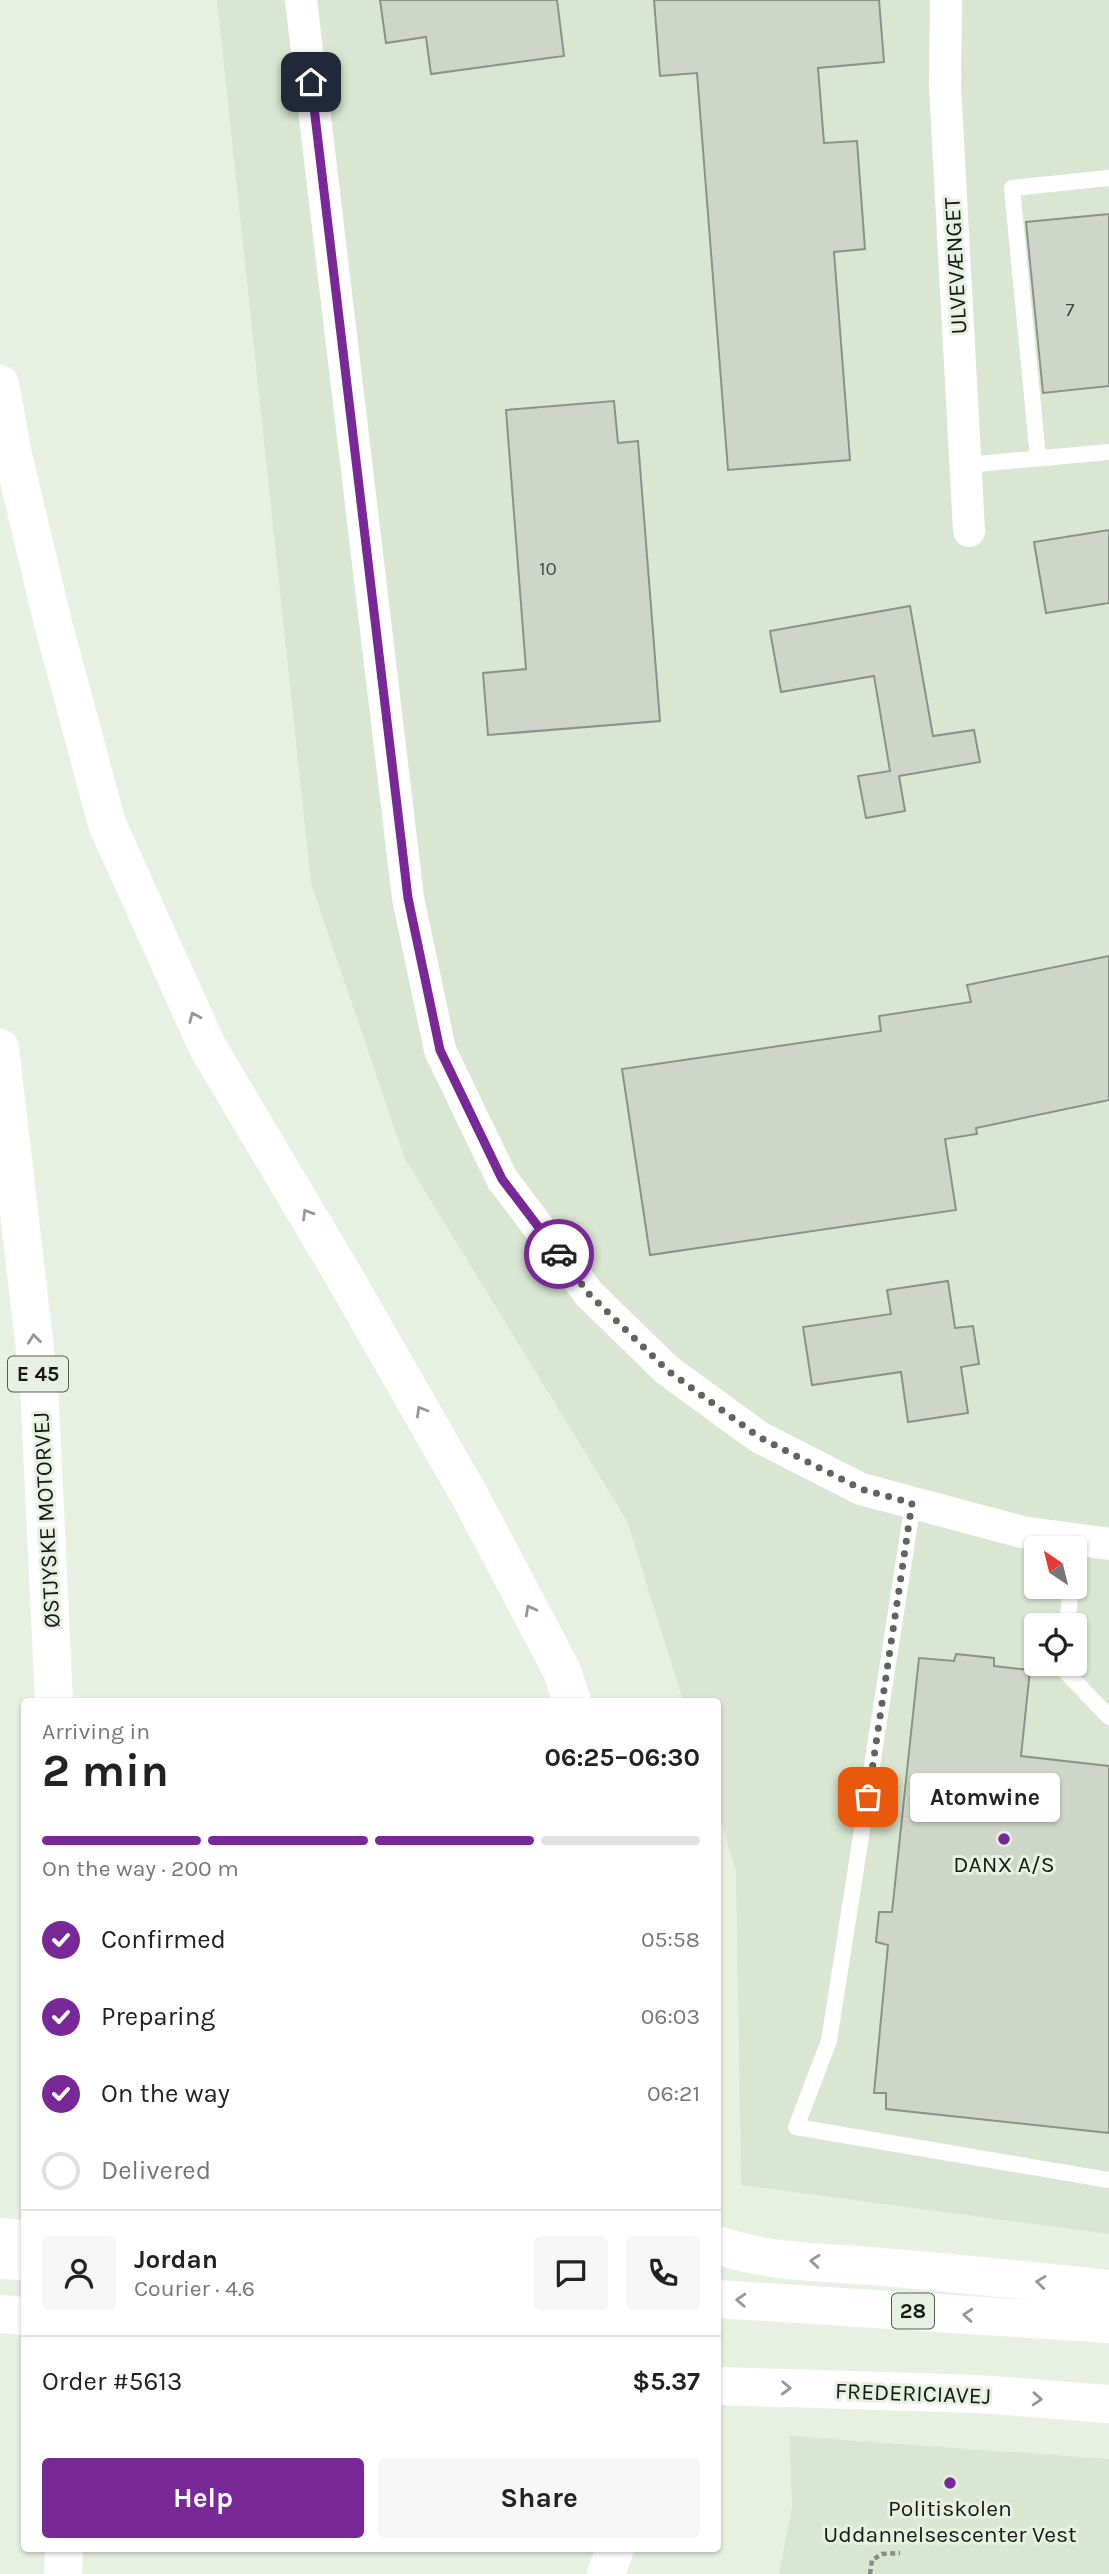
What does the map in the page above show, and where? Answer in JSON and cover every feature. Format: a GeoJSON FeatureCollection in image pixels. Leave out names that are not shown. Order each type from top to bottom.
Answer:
{"type":"FeatureCollection","features":[{"type":"Feature","properties":{"kind":"main road"},"geometry":{"type":"LineString","coordinates":[[0,384],[13,455],[53,623],[107,824],[207,1046],[349,1285],[472,1500],[562,1671],[571,1698]]}},
{"type":"Feature","properties":{"kind":"main road","name":"ØSTJYSKE MOTORVEJ"},"geometry":{"type":"LineString","coordinates":[[0,1048],[39,1384],[54,1698]]}},
{"type":"Feature","properties":{"kind":"main road"},"geometry":{"type":"LineString","coordinates":[[0,2237],[21,2239]]}},
{"type":"Feature","properties":{"kind":"main road"},"geometry":{"type":"LineString","coordinates":[[721,2246],[793,2260],[985,2275],[1109,2289]]}},
{"type":"Feature","properties":{"kind":"main road"},"geometry":{"type":"LineString","coordinates":[[0,2260],[21,2261]]}},
{"type":"Feature","properties":{"kind":"main road","name":"28"},"geometry":{"type":"LineString","coordinates":[[721,2299],[1109,2324]]}},
{"type":"Feature","properties":{"kind":"main road"},"geometry":{"type":"LineString","coordinates":[[0,2314],[21,2316]]}},
{"type":"Feature","properties":{"kind":"main road","name":"FREDERICIAVEJ"},"geometry":{"type":"LineString","coordinates":[[721,2386],[979,2394],[1109,2404]]}},
{"type":"Feature","properties":{"kind":"main road"},"geometry":{"type":"LineString","coordinates":[[63,2574],[64,2552]]}},
{"type":"Feature","properties":{"kind":"main road"},"geometry":{"type":"LineString","coordinates":[[606,2574],[614,2552]]}},
{"type":"Feature","properties":{"kind":"street"},"geometry":{"type":"LineString","coordinates":[[301,0],[408,898],[440,1050],[502,1179],[589,1294],[667,1370],[759,1437],[861,1489],[1035,1536]]}},
{"type":"Feature","properties":{"kind":"street","name":"ULVEVÆNGET"},"geometry":{"type":"LineString","coordinates":[[946,0],[945,86],[969,531]]}},
{"type":"Feature","properties":{"kind":"street"},"geometry":{"type":"LineString","coordinates":[[1087,1547],[1109,1544]]}},
{"type":"Feature","properties":{"kind":"lane"},"geometry":{"type":"LineString","coordinates":[[1038,458],[1012,188],[1109,178]]}},
{"type":"Feature","properties":{"kind":"lane"},"geometry":{"type":"LineString","coordinates":[[966,465],[1109,452]]}},
{"type":"Feature","properties":{"kind":"lane"},"geometry":{"type":"LineString","coordinates":[[912,1503],[829,2041],[796,2127],[1109,2180]]}},
{"type":"Feature","properties":{"kind":"lane"},"geometry":{"type":"LineString","coordinates":[[1070,1676],[1109,1717]]}},
{"type":"Feature","properties":{"kind":"path"},"geometry":{"type":"LineString","coordinates":[[870,2574],[873,2560],[882,2554],[900,2553]]}},
{"type":"Feature","properties":{"kind":"shaded area"},"geometry":{"type":"Polygon","coordinates":[[[217,0],[1109,0],[1109,2234],[741,2185],[736,1871],[721,1821],[721,1698],[682,1698],[627,1521],[404,1157],[311,883],[217,0]]]}},
{"type":"Feature","properties":{"kind":"shaded area","name":"Politiskolen Uddannelsescenter Vest"},"geometry":{"type":"Polygon","coordinates":[[[789,2436],[1109,2459],[1109,2574],[779,2574],[792,2507],[789,2436]]]}},
{"type":"Feature","properties":{"kind":"building"},"geometry":{"type":"Polygon","coordinates":[[[380,0],[557,0],[564,56],[431,74],[426,37],[386,43],[380,0]]]}},
{"type":"Feature","properties":{"kind":"building"},"geometry":{"type":"Polygon","coordinates":[[[654,0],[879,0],[884,62],[818,68],[824,143],[857,141],[865,249],[834,252],[850,460],[728,470],[697,73],[660,76],[654,0]]]}},
{"type":"Feature","properties":{"kind":"building"},"geometry":{"type":"Polygon","coordinates":[[[1109,214],[1109,386],[1043,393],[1026,222],[1109,214]]]}},
{"type":"Feature","properties":{"kind":"building"},"geometry":{"type":"Polygon","coordinates":[[[614,401],[618,443],[638,441],[660,721],[488,735],[483,673],[526,669],[506,410],[614,401]]]}},
{"type":"Feature","properties":{"kind":"building"},"geometry":{"type":"Polygon","coordinates":[[[1109,530],[1109,603],[1046,613],[1034,542],[1109,530]]]}},
{"type":"Feature","properties":{"kind":"building"},"geometry":{"type":"Polygon","coordinates":[[[910,606],[933,736],[974,730],[980,762],[899,776],[905,811],[866,818],[858,776],[890,771],[874,676],[781,692],[770,631],[910,606]]]}},
{"type":"Feature","properties":{"kind":"building"},"geometry":{"type":"Polygon","coordinates":[[[1109,956],[1109,1100],[976,1128],[977,1134],[945,1139],[956,1210],[650,1255],[622,1069],[881,1031],[879,1016],[971,1002],[967,985],[1109,956]]]}},
{"type":"Feature","properties":{"kind":"building"},"geometry":{"type":"Polygon","coordinates":[[[948,1281],[955,1328],[973,1326],[979,1364],[961,1367],[968,1413],[908,1422],[901,1372],[812,1385],[803,1327],[891,1314],[887,1290],[948,1281]]]}},
{"type":"Feature","properties":{"kind":"building","name":"DANX A/S"},"geometry":{"type":"Polygon","coordinates":[[[956,1654],[994,1658],[994,1666],[1024,1669],[1024,1676],[1029,1676],[1021,1756],[1109,1766],[1109,2133],[886,2109],[886,2093],[874,2093],[888,1945],[876,1942],[879,1912],[892,1912],[919,1658],[954,1661],[956,1654]]]}},
{"type":"Feature","properties":{"kind":"way so far"},"geometry":{"type":"LineString","coordinates":[[559,1254],[589,1294],[667,1370],[759,1437],[861,1489],[912,1503],[868,1797]]}},
{"type":"Feature","properties":{"kind":"place","name":"Atomwine"},"geometry":{"type":"Point","coordinates":[868,1797]}},
{"type":"Feature","properties":{"kind":"place","name":"DANX A/S"},"geometry":{"type":"Point","coordinates":[1004,1839]}},
{"type":"Feature","properties":{"kind":"place","name":"Politiskolen Uddannelsescenter Vest"},"geometry":{"type":"Point","coordinates":[950,2483]}},
{"type":"Feature","properties":{"kind":"route"},"geometry":{"type":"LineString","coordinates":[[311,82],[408,898],[440,1050],[502,1179],[559,1254]]}}]}
